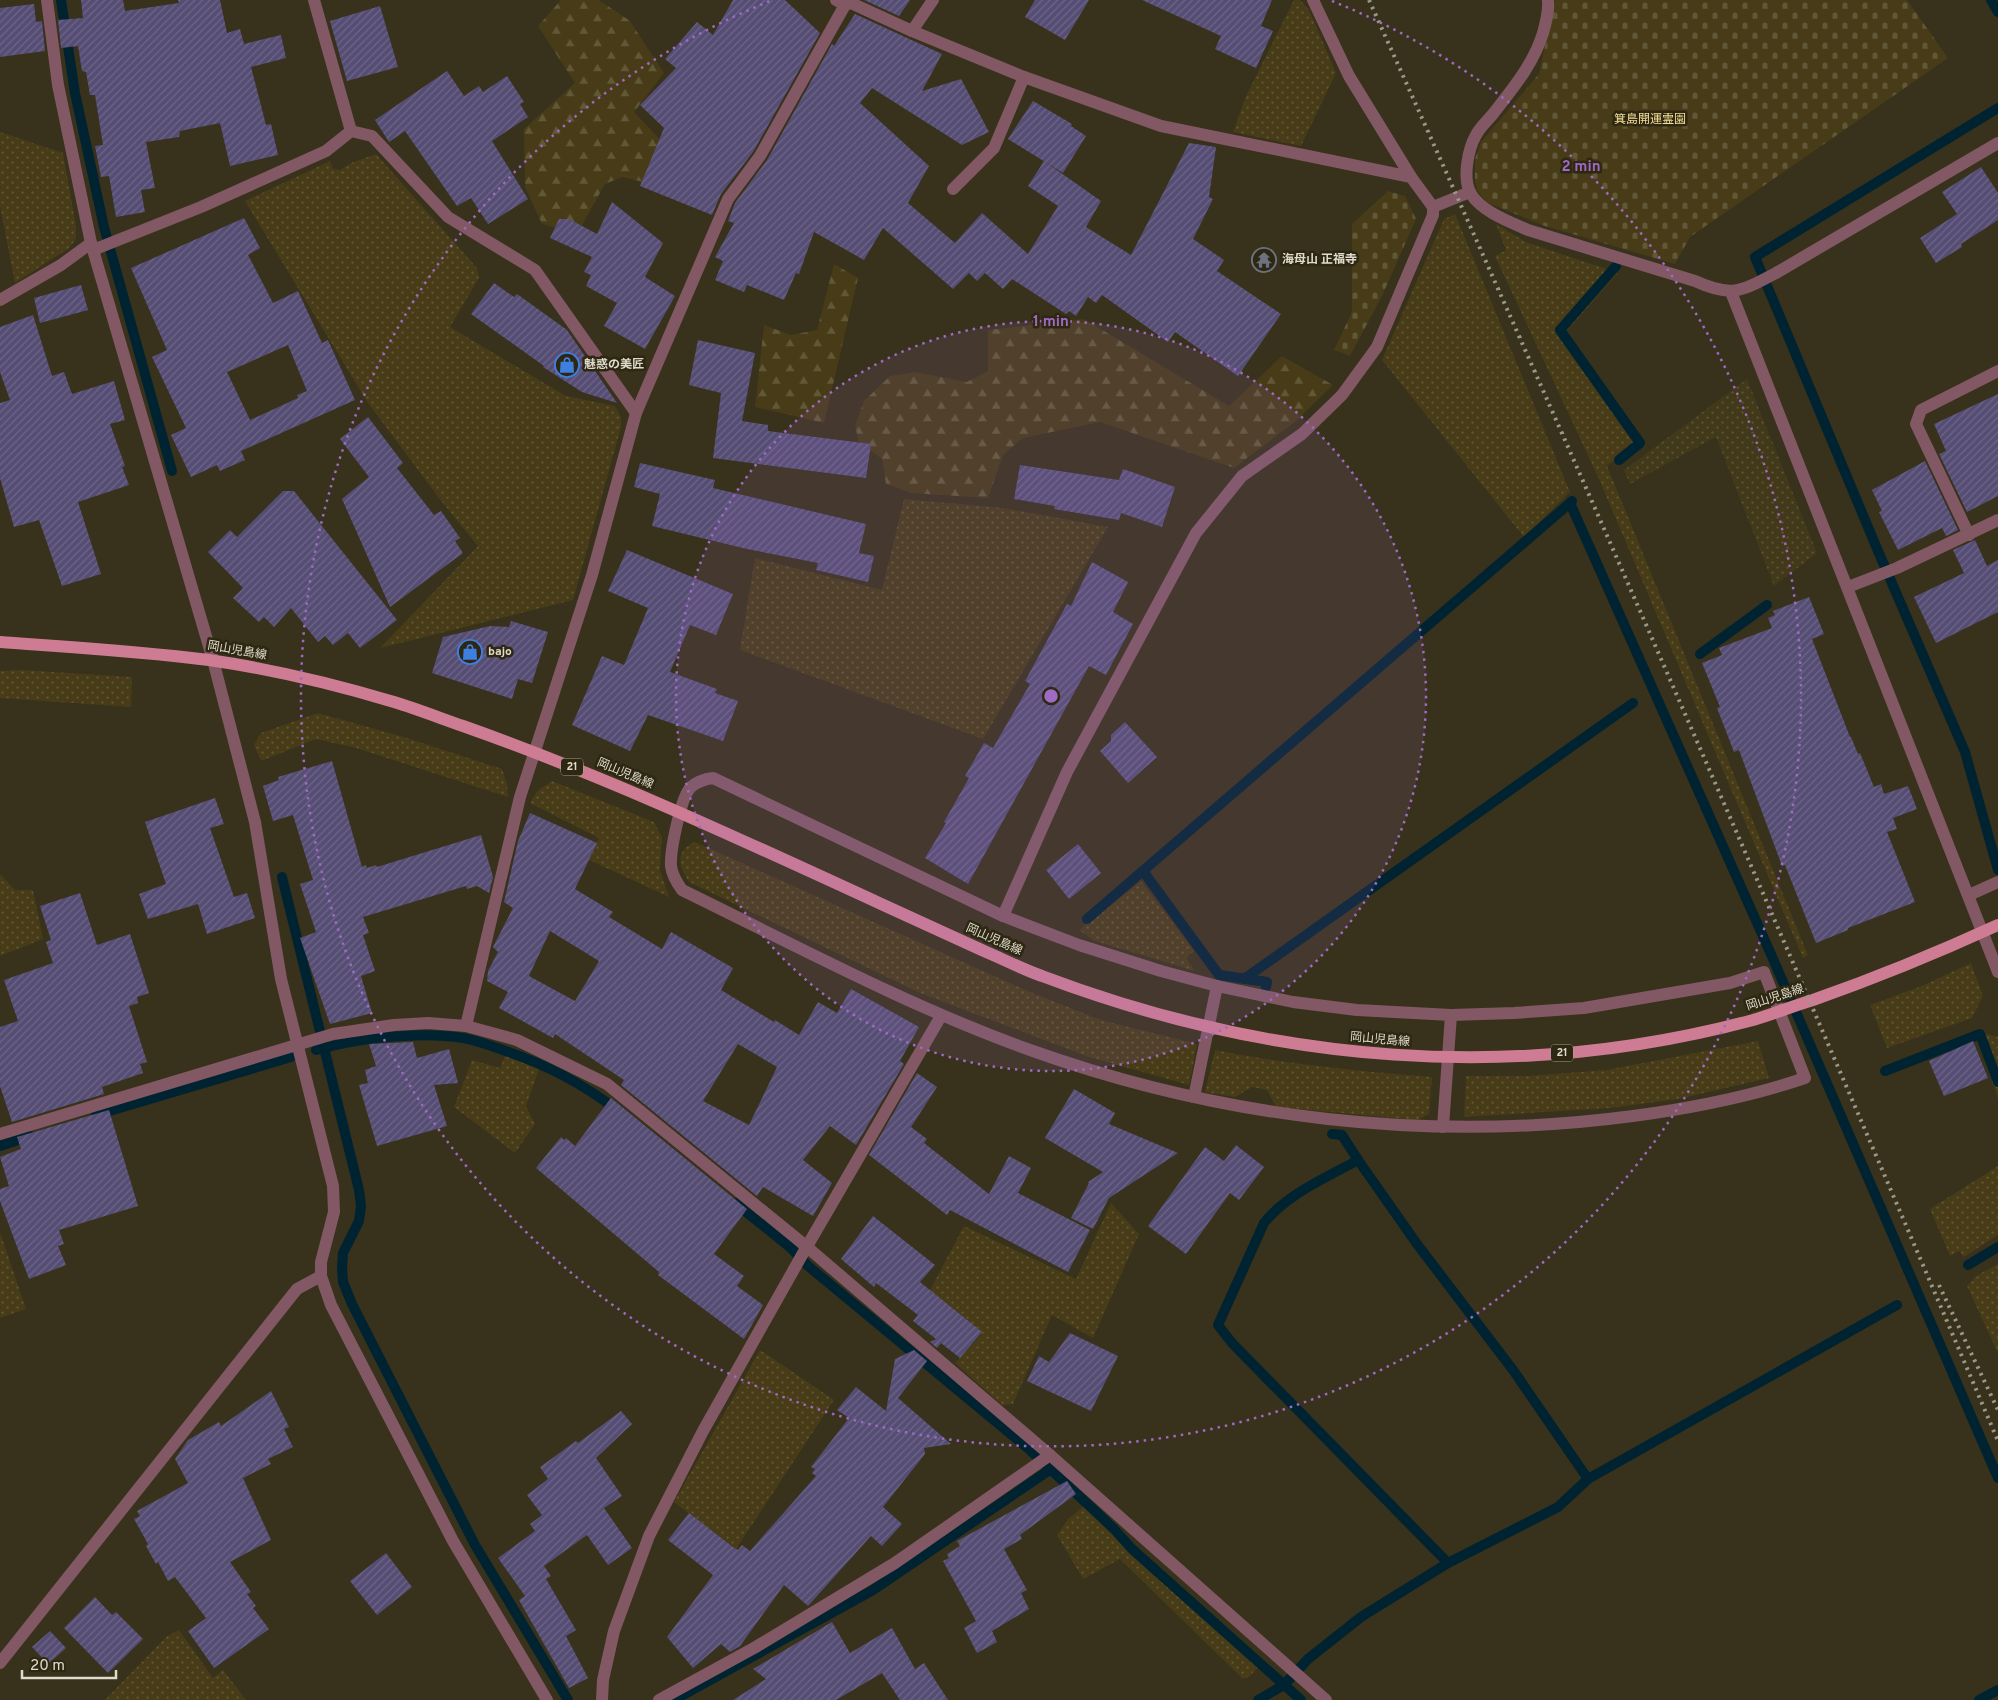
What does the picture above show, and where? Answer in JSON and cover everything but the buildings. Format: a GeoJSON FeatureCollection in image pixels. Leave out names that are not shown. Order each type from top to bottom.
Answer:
{"type":"FeatureCollection","features":[{"type":"Feature","properties":{"kind":"main road","name":"岡山児島線"},"geometry":{"type":"LineString","coordinates":[[0,642],[107,649],[213,660],[291,675],[395,702],[534,751],[679,812],[1036,975],[1112,1001],[1217,1029],[1270,1040],[1390,1056],[1455,1058],[1573,1052],[1640,1044],[1696,1034],[1758,1018],[1908,966],[1998,925]]}},
{"type":"Feature","properties":{"kind":"street"},"geometry":{"type":"LineString","coordinates":[[47,0],[58,85],[95,247],[213,660],[255,822],[279,971],[333,1186],[334,1212],[321,1262],[321,1276],[331,1305],[453,1541],[547,1700]]}},
{"type":"Feature","properties":{"kind":"street"},"geometry":{"type":"LineString","coordinates":[[314,0],[351,131]]}},
{"type":"Feature","properties":{"kind":"street"},"geometry":{"type":"LineString","coordinates":[[912,31],[933,0]]}},
{"type":"Feature","properties":{"kind":"street"},"geometry":{"type":"LineString","coordinates":[[1003,916],[1066,772],[1196,533],[1242,476],[1302,434],[1342,395],[1377,347],[1433,215],[1433,207],[1410,177],[1349,76],[1314,0]]}},
{"type":"Feature","properties":{"kind":"street"},"geometry":{"type":"LineString","coordinates":[[1548,0],[1549,12],[1537,50],[1522,77],[1476,135],[1467,165],[1470,192],[1483,206],[1528,230],[1695,281],[1713,290],[1731,292],[1749,287],[1998,143]]}},
{"type":"Feature","properties":{"kind":"street"},"geometry":{"type":"LineString","coordinates":[[466,1026],[520,797],[592,575],[636,413],[728,199],[760,156],[840,2],[851,3],[912,31],[1024,77],[1161,126],[1410,177]]}},
{"type":"Feature","properties":{"kind":"street"},"geometry":{"type":"LineString","coordinates":[[953,189],[994,148],[1024,77]]}},
{"type":"Feature","properties":{"kind":"street"},"geometry":{"type":"LineString","coordinates":[[0,300],[95,247],[114,242],[201,207],[326,151],[351,131]]}},
{"type":"Feature","properties":{"kind":"street"},"geometry":{"type":"LineString","coordinates":[[351,131],[372,136],[448,217],[535,270],[636,413]]}},
{"type":"Feature","properties":{"kind":"street"},"geometry":{"type":"LineString","coordinates":[[1433,207],[1470,192]]}},
{"type":"Feature","properties":{"kind":"street"},"geometry":{"type":"LineString","coordinates":[[1731,292],[1998,972]]}},
{"type":"Feature","properties":{"kind":"street"},"geometry":{"type":"LineString","coordinates":[[1969,535],[1916,424],[1921,410],[1998,371]]}},
{"type":"Feature","properties":{"kind":"street"},"geometry":{"type":"LineString","coordinates":[[1848,587],[1898,568],[1998,520]]}},
{"type":"Feature","properties":{"kind":"street"},"geometry":{"type":"LineString","coordinates":[[713,778],[1003,916],[1079,945],[1161,971],[1217,986],[1292,1002],[1357,1010],[1451,1014],[1584,1008],[1730,983],[1764,972],[1805,1078],[1772,1089],[1694,1107],[1598,1120],[1514,1126],[1443,1127],[1342,1122],[1281,1114],[1194,1097],[1031,1051],[941,1016],[682,890],[675,880],[671,865],[679,812],[690,787],[702,780],[713,778]]}},
{"type":"Feature","properties":{"kind":"street"},"geometry":{"type":"LineString","coordinates":[[1969,895],[1993,884]]}},
{"type":"Feature","properties":{"kind":"street"},"geometry":{"type":"LineString","coordinates":[[1194,1097],[1217,986]]}},
{"type":"Feature","properties":{"kind":"street"},"geometry":{"type":"LineString","coordinates":[[1443,1127],[1451,1014]]}},
{"type":"Feature","properties":{"kind":"street"},"geometry":{"type":"LineString","coordinates":[[602,1700],[603,1680],[614,1631],[649,1536],[703,1431],[802,1255],[941,1016]]}},
{"type":"Feature","properties":{"kind":"street"},"geometry":{"type":"LineString","coordinates":[[0,1134],[334,1034],[394,1025],[428,1024],[466,1026],[517,1040],[607,1084],[802,1255],[1292,1668],[1326,1700]]}},
{"type":"Feature","properties":{"kind":"street"},"geometry":{"type":"LineString","coordinates":[[2,1658],[297,1289],[321,1276]]}},
{"type":"Feature","properties":{"kind":"street"},"geometry":{"type":"LineString","coordinates":[[659,1700],[754,1648],[895,1563],[1044,1459]]}},
{"type":"Feature","properties":{"kind":"green space"},"geometry":{"type":"Polygon","coordinates":[[[561,0],[599,0],[630,21],[664,73],[634,112],[669,149],[734,168],[734,177],[725,186],[656,185],[622,177],[605,184],[577,234],[542,224],[525,187],[524,129],[575,83],[538,26],[561,0]]]}},
{"type":"Feature","properties":{"kind":"green space"},"geometry":{"type":"Polygon","coordinates":[[[1294,0],[1300,0],[1309,10],[1336,73],[1301,146],[1233,132],[1246,96],[1294,0]]]}},
{"type":"Feature","properties":{"kind":"green space","name":"箕島開運霊園"},"geometry":{"type":"Polygon","coordinates":[[[1555,0],[1907,0],[1948,58],[1690,237],[1675,264],[1545,226],[1486,202],[1477,190],[1475,159],[1481,142],[1539,74],[1555,0]]]}},
{"type":"Feature","properties":{"kind":"green space"},"geometry":{"type":"Polygon","coordinates":[[[0,132],[63,153],[76,226],[76,239],[69,248],[15,283],[0,206],[0,132]]]}},
{"type":"Feature","properties":{"kind":"green space"},"geometry":{"type":"Polygon","coordinates":[[[376,154],[477,268],[479,278],[450,327],[566,396],[615,406],[621,417],[621,427],[573,600],[380,648],[478,546],[442,502],[368,403],[245,201],[330,161],[333,169],[340,170],[351,163],[376,154]]]}},
{"type":"Feature","properties":{"kind":"green space"},"geometry":{"type":"Polygon","coordinates":[[[1388,191],[1405,196],[1416,219],[1382,296],[1350,356],[1334,350],[1352,312],[1352,224],[1388,191]]]}},
{"type":"Feature","properties":{"kind":"green space"},"geometry":{"type":"Polygon","coordinates":[[[1455,214],[1570,492],[1524,537],[1382,360],[1444,219],[1455,214]]]}},
{"type":"Feature","properties":{"kind":"green space"},"geometry":{"type":"Polygon","coordinates":[[[1496,224],[1526,242],[1618,273],[1562,336],[1636,442],[1607,466],[1808,955],[1803,958],[1599,479],[1495,256],[1506,250],[1496,224]]]}},
{"type":"Feature","properties":{"kind":"green space"},"geometry":{"type":"Polygon","coordinates":[[[834,264],[858,278],[824,423],[755,407],[764,325],[791,335],[817,330],[834,264]]]}},
{"type":"Feature","properties":{"kind":"green space"},"geometry":{"type":"Polygon","coordinates":[[[1084,319],[1229,406],[1282,356],[1333,385],[1296,421],[1234,468],[1100,422],[1023,438],[1003,455],[988,498],[911,493],[886,484],[882,459],[859,442],[855,426],[864,401],[890,376],[915,372],[967,382],[988,371],[988,330],[1084,319]]]}},
{"type":"Feature","properties":{"kind":"green space"},"geometry":{"type":"Polygon","coordinates":[[[904,499],[1003,508],[1108,527],[983,739],[740,650],[755,558],[882,590],[904,499]]]}},
{"type":"Feature","properties":{"kind":"green space"},"geometry":{"type":"Polygon","coordinates":[[[22,670],[132,677],[131,707],[0,698],[0,671],[22,670]]]}},
{"type":"Feature","properties":{"kind":"green space"},"geometry":{"type":"Polygon","coordinates":[[[318,713],[407,738],[502,769],[507,784],[508,797],[356,748],[316,739],[261,761],[254,745],[261,733],[318,713]]]}},
{"type":"Feature","properties":{"kind":"green space"},"geometry":{"type":"Polygon","coordinates":[[[552,781],[654,822],[662,837],[660,870],[669,897],[589,860],[599,838],[530,803],[537,791],[552,781]]]}},
{"type":"Feature","properties":{"kind":"green space"},"geometry":{"type":"Polygon","coordinates":[[[695,842],[1030,992],[1101,1020],[1197,1044],[1189,1085],[1089,1057],[920,993],[689,882],[682,870],[680,859],[684,850],[695,842]]]}},
{"type":"Feature","properties":{"kind":"green space"},"geometry":{"type":"Polygon","coordinates":[[[0,874],[15,890],[33,890],[43,939],[0,956],[0,874]]]}},
{"type":"Feature","properties":{"kind":"green space"},"geometry":{"type":"Polygon","coordinates":[[[1141,881],[1194,951],[1186,958],[1195,971],[1095,941],[1079,930],[1141,881]]]}},
{"type":"Feature","properties":{"kind":"green space"},"geometry":{"type":"Polygon","coordinates":[[[1971,963],[1983,996],[1972,1018],[1887,1048],[1870,1005],[1922,986],[1971,963]]]}},
{"type":"Feature","properties":{"kind":"green space"},"geometry":{"type":"Polygon","coordinates":[[[1974,1031],[1998,1037],[1998,1098],[1974,1031]]]}},
{"type":"Feature","properties":{"kind":"green space"},"geometry":{"type":"Polygon","coordinates":[[[1758,1041],[1769,1078],[1678,1099],[1610,1108],[1464,1117],[1466,1076],[1528,1076],[1606,1070],[1758,1041]]]}},
{"type":"Feature","properties":{"kind":"green space"},"geometry":{"type":"Polygon","coordinates":[[[1215,1050],[1323,1066],[1432,1077],[1429,1114],[1417,1120],[1276,1107],[1267,1090],[1252,1087],[1235,1097],[1205,1092],[1215,1050]]]}},
{"type":"Feature","properties":{"kind":"green space"},"geometry":{"type":"Polygon","coordinates":[[[505,1056],[539,1069],[526,1106],[535,1124],[515,1153],[454,1107],[472,1060],[500,1068],[505,1056]]]}},
{"type":"Feature","properties":{"kind":"green space"},"geometry":{"type":"Polygon","coordinates":[[[1998,1166],[1998,1235],[1964,1257],[1959,1251],[1950,1256],[1930,1209],[1998,1166]]]}},
{"type":"Feature","properties":{"kind":"green space"},"geometry":{"type":"Polygon","coordinates":[[[1111,1203],[1139,1234],[1093,1338],[1052,1315],[1013,1404],[1002,1405],[955,1363],[981,1335],[929,1292],[964,1226],[1076,1279],[1111,1203]]]}},
{"type":"Feature","properties":{"kind":"green space"},"geometry":{"type":"Polygon","coordinates":[[[0,1232],[26,1309],[0,1318],[0,1232]]]}},
{"type":"Feature","properties":{"kind":"green space"},"geometry":{"type":"Polygon","coordinates":[[[1998,1264],[1998,1353],[1967,1286],[1976,1276],[1998,1264]]]}},
{"type":"Feature","properties":{"kind":"green space"},"geometry":{"type":"Polygon","coordinates":[[[760,1350],[834,1400],[736,1549],[674,1502],[760,1350]]]}},
{"type":"Feature","properties":{"kind":"green space"},"geometry":{"type":"Polygon","coordinates":[[[1084,1506],[1258,1667],[1250,1676],[1243,1679],[1120,1559],[1083,1579],[1057,1535],[1068,1519],[1084,1506]]]}},
{"type":"Feature","properties":{"kind":"green space"},"geometry":{"type":"Polygon","coordinates":[[[179,1630],[213,1678],[223,1670],[246,1700],[105,1700],[167,1636],[179,1630]]]}},
{"type":"Feature","properties":{"kind":"sand"},"geometry":{"type":"Polygon","coordinates":[[[1747,379],[1817,553],[1774,586],[1716,437],[1630,484],[1624,470],[1747,379]]]}},
{"type":"Feature","properties":{"kind":"waterway"},"geometry":{"type":"LineString","coordinates":[[61,0],[75,93],[104,227],[172,471]]}},
{"type":"Feature","properties":{"kind":"waterway"},"geometry":{"type":"LineString","coordinates":[[1991,0],[1998,12]]}},
{"type":"Feature","properties":{"kind":"waterway"},"geometry":{"type":"LineString","coordinates":[[1998,108],[1755,257],[1878,551],[1965,752],[1998,870]]}},
{"type":"Feature","properties":{"kind":"waterway"},"geometry":{"type":"LineString","coordinates":[[1616,266],[1560,330],[1640,443],[1619,460]]}},
{"type":"Feature","properties":{"kind":"waterway"},"geometry":{"type":"LineString","coordinates":[[1572,501],[1570,503],[1770,952],[1998,1478]]}},
{"type":"Feature","properties":{"kind":"waterway"},"geometry":{"type":"LineString","coordinates":[[1087,919],[1570,503]]}},
{"type":"Feature","properties":{"kind":"waterway"},"geometry":{"type":"LineString","coordinates":[[1700,654],[1767,605]]}},
{"type":"Feature","properties":{"kind":"waterway"},"geometry":{"type":"LineString","coordinates":[[1244,979],[1633,703]]}},
{"type":"Feature","properties":{"kind":"waterway"},"geometry":{"type":"LineString","coordinates":[[1143,871],[1219,975],[1267,982],[1266,987]]}},
{"type":"Feature","properties":{"kind":"waterway"},"geometry":{"type":"LineString","coordinates":[[282,877],[359,1190],[361,1206],[359,1221],[343,1253],[343,1282],[352,1304],[475,1545],[568,1700]]}},
{"type":"Feature","properties":{"kind":"waterway"},"geometry":{"type":"LineString","coordinates":[[1885,1071],[1980,1034],[1998,1082]]}},
{"type":"Feature","properties":{"kind":"waterway"},"geometry":{"type":"LineString","coordinates":[[316,1050],[351,1042],[389,1037],[428,1035],[468,1039],[516,1055],[547,1068],[576,1082],[617,1110]]}},
{"type":"Feature","properties":{"kind":"waterway"},"geometry":{"type":"LineString","coordinates":[[96,1115],[291,1057]]}},
{"type":"Feature","properties":{"kind":"waterway"},"geometry":{"type":"LineString","coordinates":[[1332,1134],[1342,1135],[1358,1160]]}},
{"type":"Feature","properties":{"kind":"waterway"},"geometry":{"type":"LineString","coordinates":[[0,1146],[30,1136]]}},
{"type":"Feature","properties":{"kind":"waterway"},"geometry":{"type":"LineString","coordinates":[[1448,1563],[1232,1343],[1218,1325],[1264,1223],[1284,1203],[1308,1187],[1358,1160],[1417,1244],[1513,1370],[1588,1479]]}},
{"type":"Feature","properties":{"kind":"waterway"},"geometry":{"type":"LineString","coordinates":[[735,1203],[1030,1450],[1114,1529],[1132,1549],[1301,1700]]}},
{"type":"Feature","properties":{"kind":"waterway"},"geometry":{"type":"LineString","coordinates":[[1968,1265],[1998,1247]]}},
{"type":"Feature","properties":{"kind":"waterway"},"geometry":{"type":"LineString","coordinates":[[1258,1700],[1284,1685],[1308,1659],[1361,1617],[1448,1563],[1558,1507],[1588,1479],[1897,1305]]}},
{"type":"Feature","properties":{"kind":"waterway"},"geometry":{"type":"LineString","coordinates":[[674,1700],[873,1590],[1051,1469]]}},
{"type":"Feature","properties":{"kind":"waterway"},"geometry":{"type":"LineString","coordinates":[[1979,1700],[1998,1690]]}},
{"type":"Feature","properties":{"kind":"railway"},"geometry":{"type":"LineString","coordinates":[[1369,0],[1687,719],[1998,1441]]}},
{"type":"Feature","properties":{"kind":"railway"},"geometry":{"type":"LineString","coordinates":[[1939,1285],[1998,1410]]}},
{"type":"Feature","properties":{"kind":"place","name":"海母山 正福寺"},"geometry":{"type":"Point","coordinates":[1264,260]}},
{"type":"Feature","properties":{"kind":"place","name":"魅惑の美匠"},"geometry":{"type":"Point","coordinates":[567,365]}},
{"type":"Feature","properties":{"kind":"place","name":"bajo"},"geometry":{"type":"Point","coordinates":[470,652]}}]}
